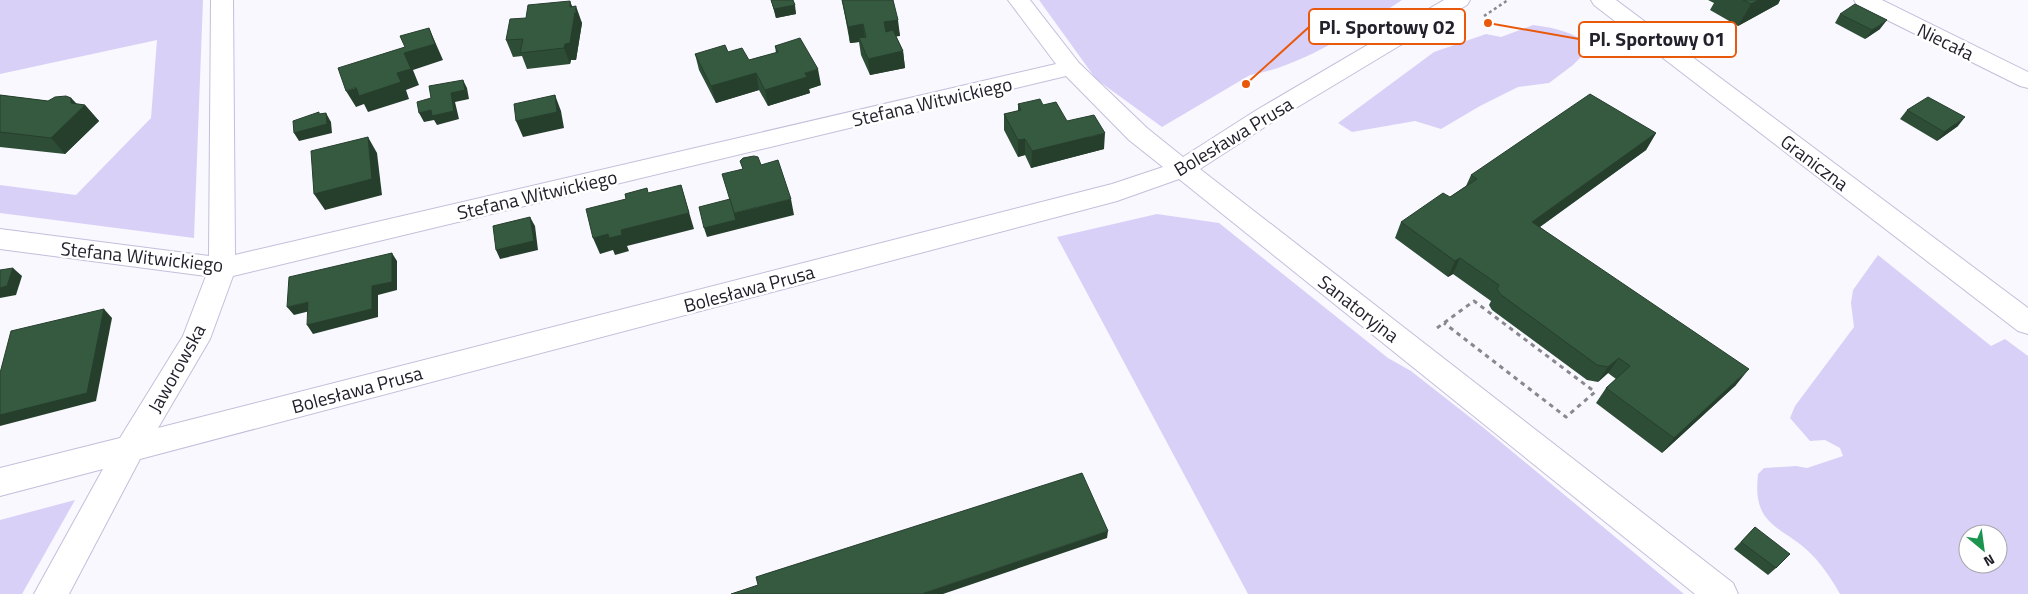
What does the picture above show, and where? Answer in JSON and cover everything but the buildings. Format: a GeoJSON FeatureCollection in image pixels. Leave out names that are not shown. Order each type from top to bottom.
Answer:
{"type":"FeatureCollection","features":[{"type":"Feature","properties":{"kind":"street","name":"Jaworowska"},"geometry":{"type":"LineString","coordinates":[[51,594],[130,448],[196,339],[222,268],[222,0]]}},
{"type":"Feature","properties":{"kind":"street","name":"Sanatoryjna"},"geometry":{"type":"LineString","coordinates":[[1019,0],[1071,68],[1138,134],[1721,594]]}},
{"type":"Feature","properties":{"kind":"street","name":"Bolesława Prusa"},"geometry":{"type":"LineString","coordinates":[[0,482],[1117,192],[1182,169],[1263,117],[1459,0]]}},
{"type":"Feature","properties":{"kind":"street","name":"Graniczna"},"geometry":{"type":"LineString","coordinates":[[1602,0],[2028,323]]}},
{"type":"Feature","properties":{"kind":"street","name":"Niecała"},"geometry":{"type":"LineString","coordinates":[[1865,0],[2028,81]]}},
{"type":"Feature","properties":{"kind":"street","name":"Stefana Witwickiego"},"geometry":{"type":"LineString","coordinates":[[0,239],[222,268],[1071,68]]}},
{"type":"Feature","properties":{"kind":"path"},"geometry":{"type":"LineString","coordinates":[[1474,301],[1595,392],[1566,417],[1444,324],[1474,301]]}},
{"type":"Feature","properties":{"kind":"shaded area"},"geometry":{"type":"Polygon","coordinates":[[[0,0],[203,0],[194,238],[0,213],[0,185],[76,195],[151,118],[157,40],[0,74],[0,0]]]}},
{"type":"Feature","properties":{"kind":"shaded area"},"geometry":{"type":"Polygon","coordinates":[[[1039,0],[1402,0],[1329,45],[1289,64],[1250,75],[1162,127],[1096,79],[1039,0]]]}},
{"type":"Feature","properties":{"kind":"shaded area"},"geometry":{"type":"Polygon","coordinates":[[[1533,25],[1564,31],[1592,46],[1573,65],[1549,83],[1518,87],[1480,106],[1441,129],[1415,121],[1352,132],[1338,123],[1434,52],[1486,34],[1501,37],[1533,25]]]}},
{"type":"Feature","properties":{"kind":"shaded area"},"geometry":{"type":"Polygon","coordinates":[[[1157,214],[1219,223],[1388,358],[1411,371],[1485,429],[1684,594],[1248,594],[1057,237],[1157,214]]]}},
{"type":"Feature","properties":{"kind":"shaded area"},"geometry":{"type":"Polygon","coordinates":[[[1878,255],[1991,346],[2005,339],[2028,356],[2028,594],[1840,594],[1812,555],[1775,527],[1765,516],[1759,505],[1757,492],[1758,474],[1764,468],[1796,466],[1807,468],[1843,456],[1840,448],[1825,440],[1810,441],[1790,418],[1795,406],[1854,327],[1851,303],[1853,290],[1878,255]]]}},
{"type":"Feature","properties":{"kind":"shaded area"},"geometry":{"type":"Polygon","coordinates":[[[75,500],[22,594],[0,594],[0,520],[75,500]]]}},
{"type":"Feature","properties":{"kind":"place","name":"Pl. Sportowy 01"},"geometry":{"type":"Point","coordinates":[1488,23]}},
{"type":"Feature","properties":{"kind":"place","name":"Pl. Sportowy 02"},"geometry":{"type":"Point","coordinates":[1246,84]}}]}
